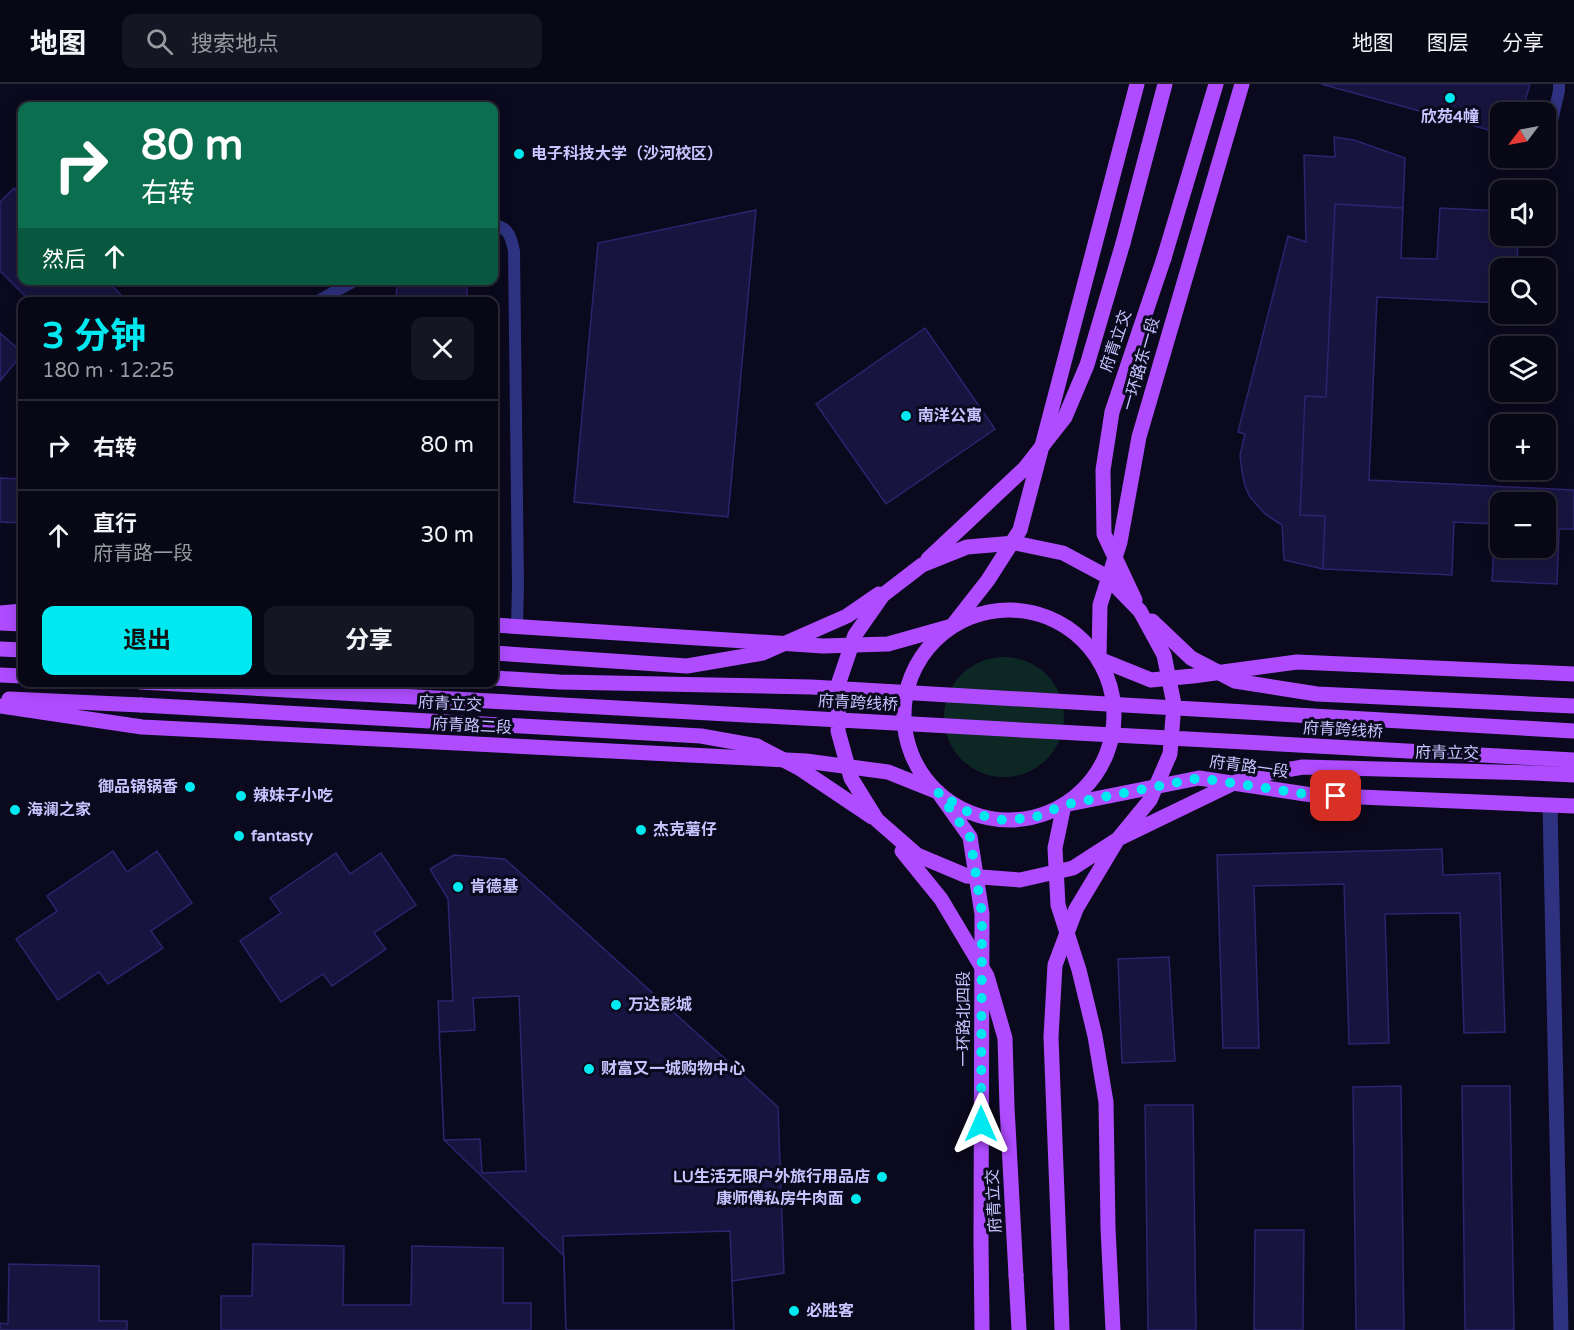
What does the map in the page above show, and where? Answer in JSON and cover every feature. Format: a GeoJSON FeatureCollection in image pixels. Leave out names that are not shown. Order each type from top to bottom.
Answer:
{"type":"FeatureCollection","features":[{"type":"Feature","properties":{"kind":"main road"},"geometry":{"type":"LineString","coordinates":[[498,625],[823,646],[888,644],[952,626],[982,612],[1016,609],[1048,616],[1077,634],[1099,659],[1112,690],[1115,723],[1107,755],[1089,784],[1064,805],[1033,818],[999,820],[966,811],[938,792],[918,767],[907,737],[904,705],[912,674],[928,647],[952,626],[988,580],[1020,530],[1137,84]]}},
{"type":"Feature","properties":{"kind":"main road"},"geometry":{"type":"LineString","coordinates":[[498,653],[687,666],[763,653],[847,616],[922,565],[1025,468],[1065,417],[1087,364],[1123,243],[1165,84]]}},
{"type":"Feature","properties":{"kind":"main road","name":"府青立交"},"geometry":{"type":"LineString","coordinates":[[1062,1330],[1051,1037],[1055,965],[1076,909],[1118,838],[1150,800],[1170,754],[1174,704],[1164,655],[1140,611],[1104,534],[1103,470],[1112,412],[1164,258],[1216,84]]}},
{"type":"Feature","properties":{"kind":"main road","name":"一环路东一段"},"geometry":{"type":"LineString","coordinates":[[1099,659],[1100,604],[1120,542],[1139,437],[1242,84]]}},
{"type":"Feature","properties":{"kind":"main road","name":"府青立交"},"geometry":{"type":"LineString","coordinates":[[1019,1330],[1005,1038],[987,976],[941,899],[877,820],[851,778],[838,731],[839,682],[855,635],[883,595],[922,565],[967,547],[1015,543],[1063,553],[1106,576],[1191,658],[1235,681],[1317,694],[1574,706]]}},
{"type":"Feature","properties":{"kind":"main road"},"geometry":{"type":"LineString","coordinates":[[0,613],[18,611]]}},
{"type":"Feature","properties":{"kind":"main road"},"geometry":{"type":"LineString","coordinates":[[0,623],[18,624]]}},
{"type":"Feature","properties":{"kind":"main road"},"geometry":{"type":"LineString","coordinates":[[0,649],[18,650]]}},
{"type":"Feature","properties":{"kind":"main road"},"geometry":{"type":"LineString","coordinates":[[1099,659],[1151,680],[1297,662],[1574,674]]}},
{"type":"Feature","properties":{"kind":"main road"},"geometry":{"type":"LineString","coordinates":[[0,675],[18,676]]}},
{"type":"Feature","properties":{"kind":"main road","name":"府青跨线桥"},"geometry":{"type":"LineString","coordinates":[[498,678],[559,682],[811,687],[1574,731]]}},
{"type":"Feature","properties":{"kind":"main road","name":"府青跨线桥"},"geometry":{"type":"LineString","coordinates":[[232,687],[1574,760]]}},
{"type":"Feature","properties":{"kind":"main road","name":"府青立交"},"geometry":{"type":"LineString","coordinates":[[0,698],[701,736],[757,746],[799,768],[877,820],[917,855],[967,876],[1020,880],[1073,868],[1118,838],[1238,782],[1274,772],[1303,767],[1574,775]]}},
{"type":"Feature","properties":{"kind":"main road","name":"府青路二段"},"geometry":{"type":"LineString","coordinates":[[0,706],[142,727],[806,760],[888,772],[938,792]]}},
{"type":"Feature","properties":{"kind":"main road","name":"府青路一段"},"geometry":{"type":"LineString","coordinates":[[1064,805],[1199,778],[1312,795],[1574,806]]}},
{"type":"Feature","properties":{"kind":"main road","name":"一环路北四段"},"geometry":{"type":"LineString","coordinates":[[938,792],[970,837],[982,914],[982,1330]]}},
{"type":"Feature","properties":{"kind":"main road"},"geometry":{"type":"LineString","coordinates":[[1064,805],[1054,848],[1058,905],[1079,970],[1095,1036],[1106,1102],[1108,1228],[1113,1330]]}},
{"type":"Feature","properties":{"kind":"street"},"geometry":{"type":"LineString","coordinates":[[1550,805],[1561,1330]]}},
{"type":"Feature","properties":{"kind":"lane"},"geometry":{"type":"LineString","coordinates":[[1556,103],[1559,84]]}},
{"type":"Feature","properties":{"kind":"lane"},"geometry":{"type":"LineString","coordinates":[[498,226],[510,236],[514,250],[517,626]]}},
{"type":"Feature","properties":{"kind":"lane"},"geometry":{"type":"LineString","coordinates":[[325,297],[347,285]]}},
{"type":"Feature","properties":{"kind":"green space"},"geometry":{"type":"Polygon","coordinates":[[[1004,657],[1027,662],[1046,675],[1059,694],[1064,717],[1059,740],[1046,759],[1027,772],[1004,777],[981,772],[962,759],[949,740],[944,717],[949,694],[962,675],[981,662],[1004,657]]]}},
{"type":"Feature","properties":{"kind":"building","name":"欣苑4幢"},"geometry":{"type":"Polygon","coordinates":[[[1321,84],[1530,84],[1525,102],[1490,102],[1490,130],[1321,84]]]}},
{"type":"Feature","properties":{"kind":"building"},"geometry":{"type":"Polygon","coordinates":[[[1334,137],[1354,140],[1405,158],[1403,208],[1335,204],[1326,397],[1305,396],[1300,515],[1325,516],[1323,569],[1284,560],[1282,525],[1265,514],[1250,497],[1245,486],[1240,455],[1245,434],[1238,432],[1288,236],[1306,242],[1304,155],[1335,157],[1334,137]]]}},
{"type":"Feature","properties":{"kind":"building"},"geometry":{"type":"Polygon","coordinates":[[[14,188],[18,192],[18,285],[111,285],[123,297],[26,297],[0,271],[0,202],[14,188]]]}},
{"type":"Feature","properties":{"kind":"building"},"geometry":{"type":"Polygon","coordinates":[[[1335,204],[1403,208],[1401,258],[1437,259],[1440,208],[1490,210],[1490,246],[1518,246],[1517,258],[1490,258],[1490,303],[1377,297],[1369,480],[1574,490],[1574,529],[1559,529],[1557,584],[1492,581],[1493,558],[1556,558],[1556,492],[1490,492],[1490,524],[1454,522],[1452,575],[1323,569],[1325,516],[1300,515],[1305,396],[1326,397],[1335,204]]]}},
{"type":"Feature","properties":{"kind":"building"},"geometry":{"type":"Polygon","coordinates":[[[756,210],[728,517],[574,502],[598,243],[756,210]]]}},
{"type":"Feature","properties":{"kind":"building"},"geometry":{"type":"Polygon","coordinates":[[[397,285],[467,285],[467,297],[396,297],[397,285]]]}},
{"type":"Feature","properties":{"kind":"building","name":"南洋公寓"},"geometry":{"type":"Polygon","coordinates":[[[925,328],[995,429],[886,504],[816,404],[925,328]]]}},
{"type":"Feature","properties":{"kind":"building"},"geometry":{"type":"Polygon","coordinates":[[[0,333],[18,349],[18,359],[0,381],[0,333]]]}},
{"type":"Feature","properties":{"kind":"building"},"geometry":{"type":"Polygon","coordinates":[[[0,478],[18,479],[18,523],[0,522],[0,478]]]}},
{"type":"Feature","properties":{"kind":"building"},"geometry":{"type":"Polygon","coordinates":[[[1442,849],[1443,875],[1500,873],[1505,1032],[1464,1033],[1460,913],[1385,914],[1389,1043],[1349,1044],[1344,884],[1254,886],[1259,1048],[1223,1048],[1217,855],[1442,849]]]}},
{"type":"Feature","properties":{"kind":"building"},"geometry":{"type":"Polygon","coordinates":[[[113,851],[127,872],[157,851],[192,903],[151,931],[163,948],[108,984],[99,972],[58,1000],[16,939],[57,911],[47,896],[113,851]]]}},
{"type":"Feature","properties":{"kind":"building"},"geometry":{"type":"Polygon","coordinates":[[[336,853],[350,874],[381,853],[416,905],[374,933],[386,949],[332,986],[323,974],[281,1002],[240,941],[281,913],[270,898],[336,853]]]}},
{"type":"Feature","properties":{"kind":"building","name":"财富又一城购物中心"},"geometry":{"type":"Polygon","coordinates":[[[454,855],[505,859],[778,1107],[784,1273],[732,1281],[734,1330],[566,1330],[564,1256],[444,1140],[438,1001],[453,1001],[448,899],[430,869],[454,855]]]}},
{"type":"Feature","properties":{"kind":"building"},"geometry":{"type":"Polygon","coordinates":[[[1169,957],[1175,1061],[1122,1063],[1118,959],[1169,957]]]}},
{"type":"Feature","properties":{"kind":"building"},"geometry":{"type":"Polygon","coordinates":[[[519,996],[526,1171],[482,1173],[480,1139],[444,1140],[439,1032],[475,1030],[473,998],[519,996]]]}},
{"type":"Feature","properties":{"kind":"building"},"geometry":{"type":"Polygon","coordinates":[[[1401,1086],[1404,1330],[1356,1330],[1353,1087],[1401,1086]]]}},
{"type":"Feature","properties":{"kind":"building"},"geometry":{"type":"Polygon","coordinates":[[[1462,1086],[1510,1086],[1514,1330],[1465,1330],[1462,1086]]]}},
{"type":"Feature","properties":{"kind":"building"},"geometry":{"type":"Polygon","coordinates":[[[1145,1105],[1193,1105],[1196,1330],[1148,1330],[1145,1105]]]}},
{"type":"Feature","properties":{"kind":"building"},"geometry":{"type":"Polygon","coordinates":[[[1255,1230],[1304,1230],[1303,1330],[1254,1330],[1255,1230]]]}},
{"type":"Feature","properties":{"kind":"building"},"geometry":{"type":"Polygon","coordinates":[[[730,1231],[734,1330],[566,1330],[563,1236],[730,1231]]]}},
{"type":"Feature","properties":{"kind":"building"},"geometry":{"type":"Polygon","coordinates":[[[253,1244],[344,1246],[343,1305],[411,1305],[412,1246],[503,1248],[503,1303],[531,1303],[531,1330],[221,1330],[221,1296],[252,1296],[253,1244]]]}},
{"type":"Feature","properties":{"kind":"building"},"geometry":{"type":"Polygon","coordinates":[[[9,1264],[99,1266],[99,1321],[127,1321],[127,1330],[0,1330],[0,1323],[8,1324],[9,1264]]]}},
{"type":"Feature","properties":{"kind":"place","name":"欣苑4幢"},"geometry":{"type":"Point","coordinates":[1450,98]}},
{"type":"Feature","properties":{"kind":"place","name":"电子科技大学（沙河校区）"},"geometry":{"type":"Point","coordinates":[519,154]}},
{"type":"Feature","properties":{"kind":"place","name":"南洋公寓"},"geometry":{"type":"Point","coordinates":[906,416]}},
{"type":"Feature","properties":{"kind":"place","name":"御品锅锅香"},"geometry":{"type":"Point","coordinates":[190,787]}},
{"type":"Feature","properties":{"kind":"place","name":"辣妹子小吃"},"geometry":{"type":"Point","coordinates":[241,796]}},
{"type":"Feature","properties":{"kind":"place","name":"海澜之家"},"geometry":{"type":"Point","coordinates":[15,810]}},
{"type":"Feature","properties":{"kind":"place","name":"杰克薯仔"},"geometry":{"type":"Point","coordinates":[641,830]}},
{"type":"Feature","properties":{"kind":"place","name":"fantasty"},"geometry":{"type":"Point","coordinates":[239,836]}},
{"type":"Feature","properties":{"kind":"place","name":"肯德基"},"geometry":{"type":"Point","coordinates":[458,887]}},
{"type":"Feature","properties":{"kind":"place","name":"万达影城"},"geometry":{"type":"Point","coordinates":[616,1005]}},
{"type":"Feature","properties":{"kind":"place","name":"财富又一城购物中心"},"geometry":{"type":"Point","coordinates":[589,1069]}},
{"type":"Feature","properties":{"kind":"place","name":"LU生活无限户外旅行用品店"},"geometry":{"type":"Point","coordinates":[882,1177]}},
{"type":"Feature","properties":{"kind":"place","name":"康师傅私房牛肉面"},"geometry":{"type":"Point","coordinates":[856,1199]}},
{"type":"Feature","properties":{"kind":"place","name":"必胜客"},"geometry":{"type":"Point","coordinates":[794,1311]}},
{"type":"Feature","properties":{"kind":"route"},"geometry":{"type":"LineString","coordinates":[[981,1124],[982,914],[970,837],[938,792],[966,811],[999,820],[1033,818],[1064,805],[1199,778],[1312,795],[1336,796]]}}]}
